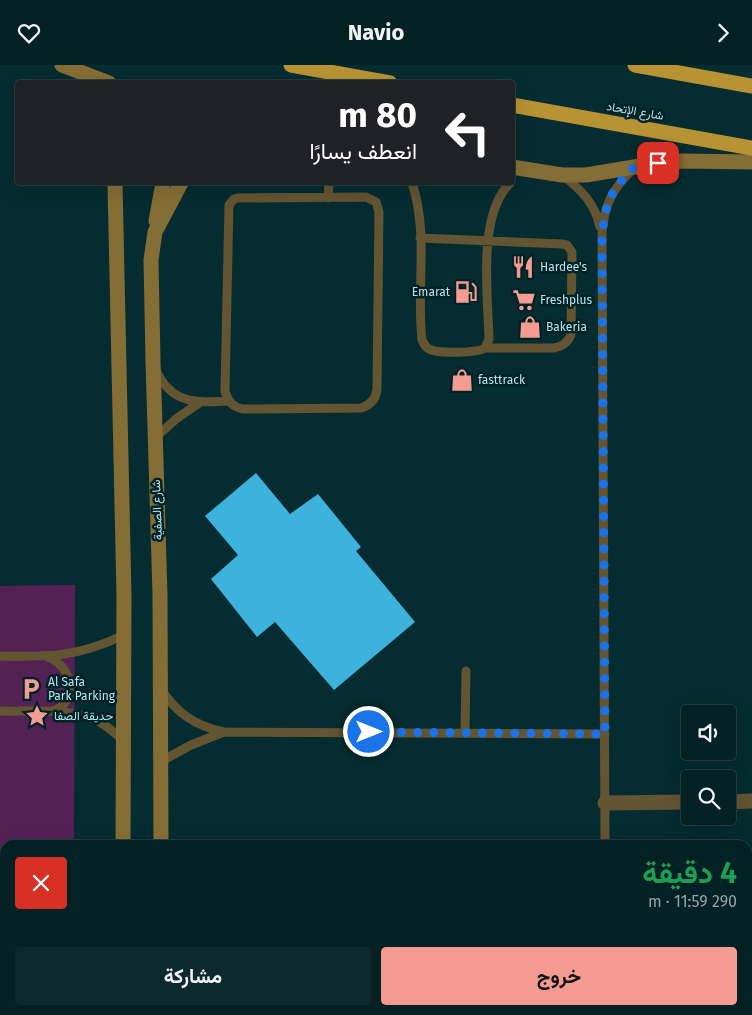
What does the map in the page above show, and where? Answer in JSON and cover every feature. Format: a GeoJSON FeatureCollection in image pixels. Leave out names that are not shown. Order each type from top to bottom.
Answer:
{"type":"FeatureCollection","features":[{"type":"Feature","properties":{"kind":"highway"},"geometry":{"type":"LineString","coordinates":[[296,65],[374,80]]}},
{"type":"Feature","properties":{"kind":"highway"},"geometry":{"type":"LineString","coordinates":[[635,65],[752,86]]}},
{"type":"Feature","properties":{"kind":"highway","name":"شارع الإتحاد"},"geometry":{"type":"LineString","coordinates":[[515,106],[752,148]]}},
{"type":"Feature","properties":{"kind":"main road"},"geometry":{"type":"LineString","coordinates":[[62,65],[78,80]]}},
{"type":"Feature","properties":{"kind":"main road"},"geometry":{"type":"LineString","coordinates":[[62,65],[101,80]]}},
{"type":"Feature","properties":{"kind":"main road"},"geometry":{"type":"LineString","coordinates":[[520,168],[562,175],[586,175],[682,161],[752,162]]}},
{"type":"Feature","properties":{"kind":"main road"},"geometry":{"type":"LineString","coordinates":[[155,232],[162,185]]}},
{"type":"Feature","properties":{"kind":"main road","name":"شارع الصفية"},"geometry":{"type":"LineString","coordinates":[[161,840],[160,595],[151,260],[155,232],[180,185]]}},
{"type":"Feature","properties":{"kind":"main road"},"geometry":{"type":"LineString","coordinates":[[116,187],[124,635],[123,840]]}},
{"type":"Feature","properties":{"kind":"street"},"geometry":{"type":"LineString","coordinates":[[736,802],[752,801]]}},
{"type":"Feature","properties":{"kind":"street"},"geometry":{"type":"LineString","coordinates":[[605,803],[681,802]]}},
{"type":"Feature","properties":{"kind":"lane"},"geometry":{"type":"LineString","coordinates":[[605,840],[602,234],[607,203],[614,190],[635,167]]}},
{"type":"Feature","properties":{"kind":"lane"},"geometry":{"type":"LineString","coordinates":[[562,175],[577,186],[589,199],[598,216],[602,234]]}},
{"type":"Feature","properties":{"kind":"lane"},"geometry":{"type":"LineString","coordinates":[[328,197],[329,185]]}},
{"type":"Feature","properties":{"kind":"lane"},"geometry":{"type":"LineString","coordinates":[[413,185],[416,198],[420,238],[421,334],[424,345],[434,351],[475,351],[485,348],[554,348],[564,345],[571,335],[573,255],[570,248],[562,244],[420,238]]}},
{"type":"Feature","properties":{"kind":"lane"},"geometry":{"type":"LineString","coordinates":[[485,348],[489,339],[487,241],[495,207],[509,185]]}},
{"type":"Feature","properties":{"kind":"lane"},"geometry":{"type":"LineString","coordinates":[[328,197],[366,197],[376,202],[379,206],[377,389],[374,399],[371,403],[361,408],[238,408],[229,401],[225,391],[229,205],[234,199],[238,198],[328,197]]}},
{"type":"Feature","properties":{"kind":"lane"},"geometry":{"type":"LineString","coordinates":[[153,361],[162,381],[169,389],[188,401],[199,403],[229,401]]}},
{"type":"Feature","properties":{"kind":"lane"},"geometry":{"type":"LineString","coordinates":[[155,438],[176,419],[199,403]]}},
{"type":"Feature","properties":{"kind":"lane"},"geometry":{"type":"LineString","coordinates":[[0,655],[46,657],[86,651],[124,635]]}},
{"type":"Feature","properties":{"kind":"lane"},"geometry":{"type":"LineString","coordinates":[[46,657],[55,660],[62,666],[68,674],[70,683],[70,693],[66,702],[60,709],[50,712]]}},
{"type":"Feature","properties":{"kind":"lane"},"geometry":{"type":"LineString","coordinates":[[465,733],[466,671]]}},
{"type":"Feature","properties":{"kind":"lane"},"geometry":{"type":"LineString","coordinates":[[160,687],[180,713],[194,722],[224,732],[605,734]]}},
{"type":"Feature","properties":{"kind":"lane"},"geometry":{"type":"LineString","coordinates":[[0,711],[82,715],[110,729],[123,740]]}},
{"type":"Feature","properties":{"kind":"lane"},"geometry":{"type":"LineString","coordinates":[[160,762],[191,745],[224,732]]}},
{"type":"Feature","properties":{"kind":"shaded area","name":"حديقة الصفا"},"geometry":{"type":"Polygon","coordinates":[[[75,585],[74,840],[0,840],[0,586],[75,585]]]}},
{"type":"Feature","properties":{"kind":"building"},"geometry":{"type":"Polygon","coordinates":[[[256,473],[290,514],[318,494],[361,547],[356,551],[415,622],[334,690],[275,622],[257,637],[211,579],[238,555],[205,516],[256,473]]]}},
{"type":"Feature","properties":{"kind":"place","name":"Hardee's"},"geometry":{"type":"Point","coordinates":[523,267]}},
{"type":"Feature","properties":{"kind":"place","name":"Emarat"},"geometry":{"type":"Point","coordinates":[466,292]}},
{"type":"Feature","properties":{"kind":"place","name":"Freshplus"},"geometry":{"type":"Point","coordinates":[524,300]}},
{"type":"Feature","properties":{"kind":"place","name":"Bakeria"},"geometry":{"type":"Point","coordinates":[530,327]}},
{"type":"Feature","properties":{"kind":"place","name":"fasttrack"},"geometry":{"type":"Point","coordinates":[462,380]}},
{"type":"Feature","properties":{"kind":"place","name":"Al Safa Park Parking"},"geometry":{"type":"Point","coordinates":[31,689]}},
{"type":"Feature","properties":{"kind":"place","name":"حديقة الصفا"},"geometry":{"type":"Point","coordinates":[37,716]}},
{"type":"Feature","properties":{"kind":"route"},"geometry":{"type":"LineString","coordinates":[[369,732],[605,734],[603,219],[607,203],[624,177],[635,167],[658,163]]}}]}
